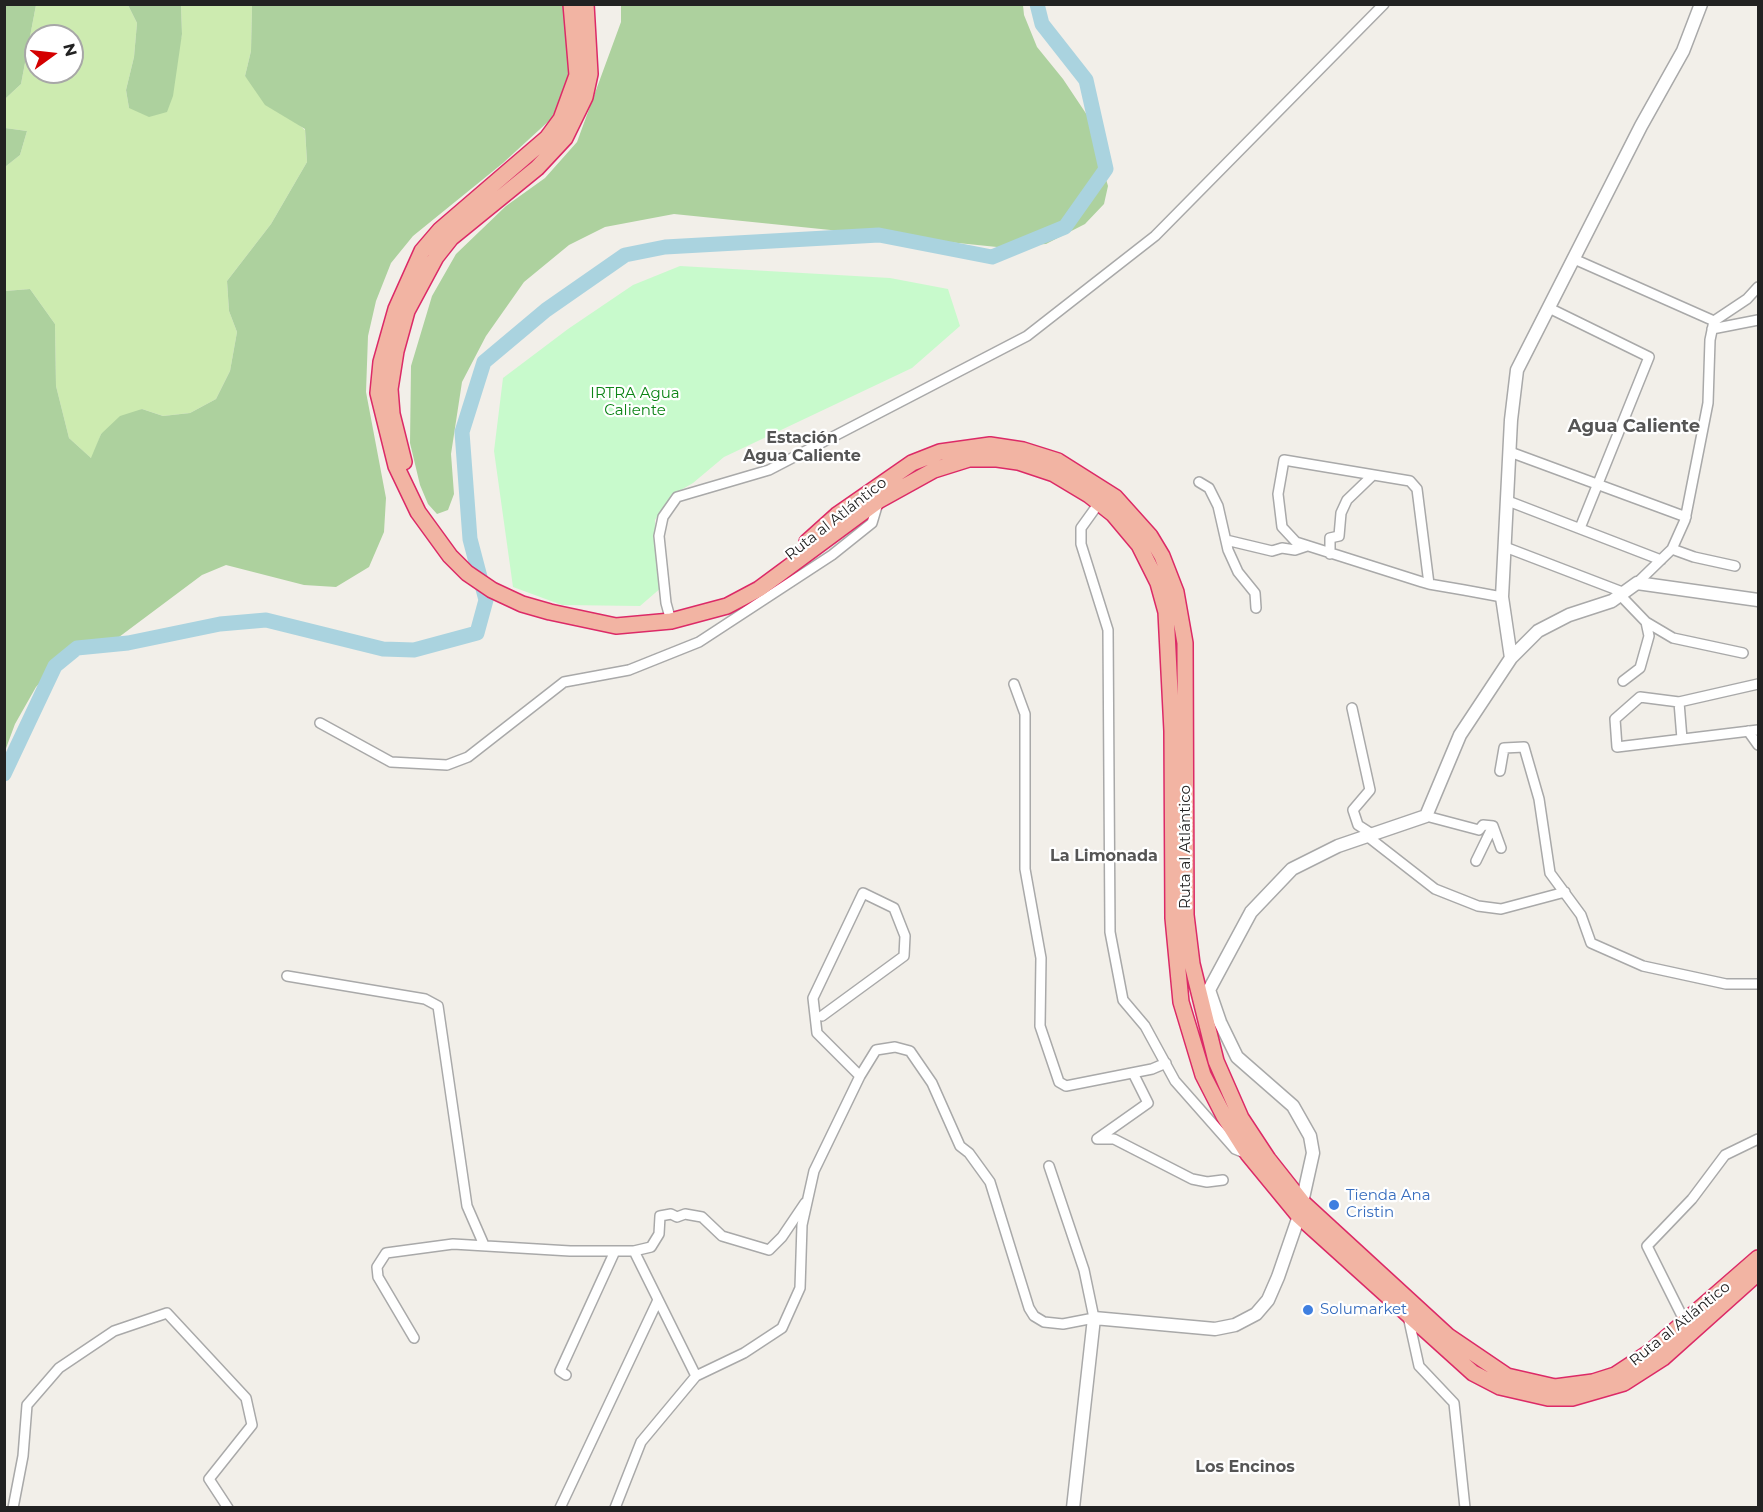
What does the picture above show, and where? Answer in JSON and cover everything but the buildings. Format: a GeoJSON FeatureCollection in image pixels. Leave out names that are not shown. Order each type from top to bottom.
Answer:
{"type":"FeatureCollection","features":[{"type":"Feature","properties":{"kind":"highway","name":"Ruta al Atlántico"},"geometry":{"type":"LineString","coordinates":[[571,4],[577,75],[561,119],[547,138],[440,230],[422,251],[388,330],[378,393],[387,439],[407,490],[435,537],[468,573],[492,590],[522,604],[616,626],[670,618],[727,606],[759,589],[878,501],[934,470],[969,459],[997,459],[1018,462],[1054,474],[1113,514],[1139,545],[1158,583],[1166,612],[1173,731],[1173,918],[1181,1002],[1203,1075],[1224,1116],[1248,1154],[1408,1316],[1473,1373],[1500,1387],[1538,1396],[1572,1398],[1624,1383],[1663,1358],[1758,1273]]}},
{"type":"Feature","properties":{"kind":"highway","name":"Ruta al Atlántico"},"geometry":{"type":"LineString","coordinates":[[407,490],[390,389],[396,351],[407,311],[436,257],[451,238],[537,168],[565,138],[585,97],[590,74],[586,4]]}},
{"type":"Feature","properties":{"kind":"highway","name":"Ruta al Atlántico"},"geometry":{"type":"LineString","coordinates":[[670,618],[727,598],[758,580],[837,516],[912,463],[940,452],[990,445],[1023,450],[1058,461],[1115,497],[1150,536],[1176,592],[1185,643],[1186,915],[1192,964],[1216,1061],[1241,1118],[1300,1209],[1448,1336],[1507,1376],[1555,1387],[1593,1382],[1615,1375],[1650,1352],[1758,1258]]}},
{"type":"Feature","properties":{"kind":"street"},"geometry":{"type":"LineString","coordinates":[[670,618],[659,536],[663,517],[677,497],[769,470],[1027,336],[1155,236],[1384,4]]}},
{"type":"Feature","properties":{"kind":"street"},"geometry":{"type":"LineString","coordinates":[[1511,658],[1502,597],[1517,370],[1638,131],[1683,51],[1701,4]]}},
{"type":"Feature","properties":{"kind":"street"},"geometry":{"type":"LineString","coordinates":[[1574,258],[1713,325],[1758,320]]}},
{"type":"Feature","properties":{"kind":"street"},"geometry":{"type":"LineString","coordinates":[[1426,816],[1460,735],[1511,658],[1538,631],[1569,615],[1623,594],[1672,549],[1686,517],[1708,403],[1713,325],[1747,299],[1758,287]]}},
{"type":"Feature","properties":{"kind":"street"},"geometry":{"type":"LineString","coordinates":[[1549,308],[1649,357],[1580,528]]}},
{"type":"Feature","properties":{"kind":"street"},"geometry":{"type":"LineString","coordinates":[[1510,452],[1686,517]]}},
{"type":"Feature","properties":{"kind":"street"},"geometry":{"type":"LineString","coordinates":[[1429,584],[1417,489],[1410,481],[1284,460],[1278,494],[1282,527],[1296,542],[1429,584],[1502,597]]}},
{"type":"Feature","properties":{"kind":"street"},"geometry":{"type":"LineString","coordinates":[[1330,554],[1330,538],[1339,536],[1341,513],[1347,500],[1373,475]]}},
{"type":"Feature","properties":{"kind":"street"},"geometry":{"type":"LineString","coordinates":[[1199,482],[1209,488],[1218,506],[1226,540],[1238,572],[1255,593],[1256,608]]}},
{"type":"Feature","properties":{"kind":"street"},"geometry":{"type":"LineString","coordinates":[[320,723],[391,762],[447,765],[468,757],[564,682],[629,670],[699,642],[848,542],[872,523],[878,501]]}},
{"type":"Feature","properties":{"kind":"street"},"geometry":{"type":"LineString","coordinates":[[1508,501],[1661,560]]}},
{"type":"Feature","properties":{"kind":"street"},"geometry":{"type":"LineString","coordinates":[[1099,503],[1081,528],[1081,536],[1108,630],[1110,932],[1123,1000],[1145,1026],[1175,1081],[1235,1149],[1248,1154]]}},
{"type":"Feature","properties":{"kind":"street"},"geometry":{"type":"LineString","coordinates":[[1226,540],[1272,551],[1282,548],[1295,550],[1307,546]]}},
{"type":"Feature","properties":{"kind":"street"},"geometry":{"type":"LineString","coordinates":[[1504,547],[1623,594],[1646,622],[1673,638],[1743,653]]}},
{"type":"Feature","properties":{"kind":"street"},"geometry":{"type":"LineString","coordinates":[[1672,549],[1694,557],[1735,566]]}},
{"type":"Feature","properties":{"kind":"street"},"geometry":{"type":"LineString","coordinates":[[1637,583],[1758,600]]}},
{"type":"Feature","properties":{"kind":"street"},"geometry":{"type":"LineString","coordinates":[[1623,681],[1640,668],[1649,636],[1646,622]]}},
{"type":"Feature","properties":{"kind":"street"},"geometry":{"type":"LineString","coordinates":[[1014,684],[1026,714],[1025,869],[1041,958],[1040,1026],[1059,1082],[1066,1086],[1152,1070],[1166,1063]]}},
{"type":"Feature","properties":{"kind":"street"},"geometry":{"type":"LineString","coordinates":[[1758,684],[1679,702],[1640,697],[1615,719],[1617,747],[1758,730]]}},
{"type":"Feature","properties":{"kind":"street"},"geometry":{"type":"LineString","coordinates":[[1679,702],[1683,739]]}},
{"type":"Feature","properties":{"kind":"street"},"geometry":{"type":"LineString","coordinates":[[1352,708],[1370,790],[1353,810],[1359,825],[1370,835],[1435,889],[1478,906],[1500,909],[1565,892]]}},
{"type":"Feature","properties":{"kind":"street"},"geometry":{"type":"LineString","coordinates":[[1748,731],[1758,745]]}},
{"type":"Feature","properties":{"kind":"street"},"geometry":{"type":"LineString","coordinates":[[1500,771],[1504,748],[1524,747],[1539,799],[1550,873],[1581,915],[1591,943],[1643,966],[1726,984],[1758,984]]}},
{"type":"Feature","properties":{"kind":"street"},"geometry":{"type":"LineString","coordinates":[[615,1508],[641,1442],[696,1376],[744,1353],[782,1328],[800,1288],[802,1225],[814,1171],[860,1076],[876,1050],[895,1047],[910,1051],[932,1083],[960,1146],[969,1153],[990,1182],[1016,1271],[1034,1316],[1044,1322],[1063,1324],[1094,1318],[1215,1329],[1235,1325],[1256,1314],[1268,1300],[1300,1209],[1313,1153],[1310,1136],[1293,1106],[1237,1057],[1220,1022],[1209,990],[1251,912],[1292,869],[1317,855],[1426,816],[1479,830],[1483,825],[1493,826]]}},
{"type":"Feature","properties":{"kind":"street"},"geometry":{"type":"LineString","coordinates":[[1493,826],[1501,848]]}},
{"type":"Feature","properties":{"kind":"street"},"geometry":{"type":"LineString","coordinates":[[1476,861],[1493,826]]}},
{"type":"Feature","properties":{"kind":"street"},"geometry":{"type":"LineString","coordinates":[[822,1016],[904,956],[905,936],[894,908],[863,893],[813,998],[817,1033],[860,1076]]}},
{"type":"Feature","properties":{"kind":"street"},"geometry":{"type":"LineString","coordinates":[[287,976],[425,999],[438,1006],[467,1206],[484,1245]]}},
{"type":"Feature","properties":{"kind":"street"},"geometry":{"type":"LineString","coordinates":[[1133,1073],[1148,1103],[1097,1139],[1114,1139],[1192,1179],[1207,1182],[1223,1180]]}},
{"type":"Feature","properties":{"kind":"street"},"geometry":{"type":"LineString","coordinates":[[1685,1322],[1647,1251],[1648,1243],[1692,1199],[1725,1155],[1758,1139]]}},
{"type":"Feature","properties":{"kind":"street"},"geometry":{"type":"LineString","coordinates":[[1049,1166],[1084,1270],[1094,1318],[1073,1508]]}},
{"type":"Feature","properties":{"kind":"street"},"geometry":{"type":"LineString","coordinates":[[414,1338],[378,1277],[377,1267],[386,1253],[453,1244],[634,1251],[651,1247],[659,1234],[660,1216],[671,1214],[677,1217],[686,1214],[702,1217],[722,1236],[769,1250],[782,1238],[808,1198]]}},
{"type":"Feature","properties":{"kind":"street"},"geometry":{"type":"LineString","coordinates":[[566,1375],[560,1371],[615,1251]]}},
{"type":"Feature","properties":{"kind":"street"},"geometry":{"type":"LineString","coordinates":[[634,1251],[696,1376]]}},
{"type":"Feature","properties":{"kind":"street"},"geometry":{"type":"LineString","coordinates":[[560,1508],[658,1300]]}},
{"type":"Feature","properties":{"kind":"street"},"geometry":{"type":"LineString","coordinates":[[13,1508],[23,1456],[27,1405],[59,1368],[114,1331],[167,1313],[246,1398],[252,1425],[210,1479],[228,1508]]}},
{"type":"Feature","properties":{"kind":"street"},"geometry":{"type":"LineString","coordinates":[[1408,1316],[1419,1366],[1454,1403],[1465,1508]]}},
{"type":"Feature","properties":{"kind":"green space"},"geometry":{"type":"Polygon","coordinates":[[[5,4],[36,5],[32,24],[24,24],[24,68],[21,84],[5,99],[5,4]]]}},
{"type":"Feature","properties":{"kind":"green space"},"geometry":{"type":"Polygon","coordinates":[[[36,5],[128,5],[137,23],[134,57],[126,90],[129,108],[177,56],[182,34],[181,5],[252,5],[251,51],[245,76],[305,130],[307,162],[271,224],[227,281],[229,311],[237,332],[230,371],[216,399],[190,413],[163,416],[142,409],[101,434],[92,459],[69,438],[56,386],[55,324],[30,289],[5,291],[5,167],[20,155],[27,131],[5,128],[5,99],[21,84],[24,68],[24,84],[84,84],[84,24],[32,24],[36,5]]]}},
{"type":"Feature","properties":{"kind":"green space"},"geometry":{"type":"Polygon","coordinates":[[[128,5],[181,5],[182,34],[173,96],[167,112],[149,117],[129,108],[126,90],[134,57],[137,23],[128,5]]]}},
{"type":"Feature","properties":{"kind":"green space"},"geometry":{"type":"Polygon","coordinates":[[[252,5],[564,5],[569,75],[563,97],[551,119],[503,163],[413,236],[391,263],[376,301],[368,336],[366,392],[386,498],[384,532],[369,567],[336,587],[304,585],[226,565],[202,575],[115,640],[88,648],[57,664],[36,687],[15,724],[5,751],[5,291],[30,289],[55,324],[56,386],[69,438],[91,458],[101,434],[120,416],[142,409],[163,416],[190,413],[216,399],[230,371],[237,332],[229,311],[227,281],[271,224],[307,162],[305,129],[265,105],[245,76],[251,51],[252,5]]]}},
{"type":"Feature","properties":{"kind":"green space"},"geometry":{"type":"Polygon","coordinates":[[[621,5],[1023,5],[1024,15],[1037,47],[1063,79],[1087,115],[1108,186],[1104,204],[1085,224],[1046,244],[997,247],[674,214],[605,227],[569,245],[524,282],[486,336],[462,382],[451,454],[454,494],[448,510],[437,514],[428,504],[420,485],[410,443],[411,366],[432,296],[456,254],[506,206],[545,178],[577,142],[621,22],[621,5]]]}},
{"type":"Feature","properties":{"kind":"green space"},"geometry":{"type":"Polygon","coordinates":[[[5,128],[27,131],[20,155],[5,167],[5,128]]]}},
{"type":"Feature","properties":{"kind":"green space","name":"IRTRA Agua Caliente"},"geometry":{"type":"Polygon","coordinates":[[[680,266],[890,278],[948,289],[960,326],[912,368],[724,457],[693,483],[672,495],[655,520],[657,568],[662,587],[640,606],[562,605],[513,587],[494,451],[503,378],[568,329],[633,285],[680,266]]]}},
{"type":"Feature","properties":{"kind":"waterway"},"geometry":{"type":"LineString","coordinates":[[4,774],[55,666],[77,648],[128,643],[220,624],[266,620],[383,649],[414,650],[477,633],[486,600],[470,539],[462,432],[484,362],[546,310],[625,255],[665,247],[879,235],[992,257],[1065,227],[1106,169],[1086,80],[1042,24],[1037,4]]}},
{"type":"Feature","properties":{"kind":"place","name":"Tienda Ana Cristin"},"geometry":{"type":"Point","coordinates":[1334,1205]}},
{"type":"Feature","properties":{"kind":"place","name":"Solumarket"},"geometry":{"type":"Point","coordinates":[1308,1310]}},
{"type":"Feature","properties":{"kind":"district","name":"Agua Caliente"},"geometry":{"type":"Point","coordinates":[1634,427]}},
{"type":"Feature","properties":{"kind":"district","name":"Estación Agua Caliente"},"geometry":{"type":"Point","coordinates":[802,447]}},
{"type":"Feature","properties":{"kind":"district","name":"La Limonada"},"geometry":{"type":"Point","coordinates":[1104,856]}},
{"type":"Feature","properties":{"kind":"district","name":"Los Encinos"},"geometry":{"type":"Point","coordinates":[1245,1467]}}]}
